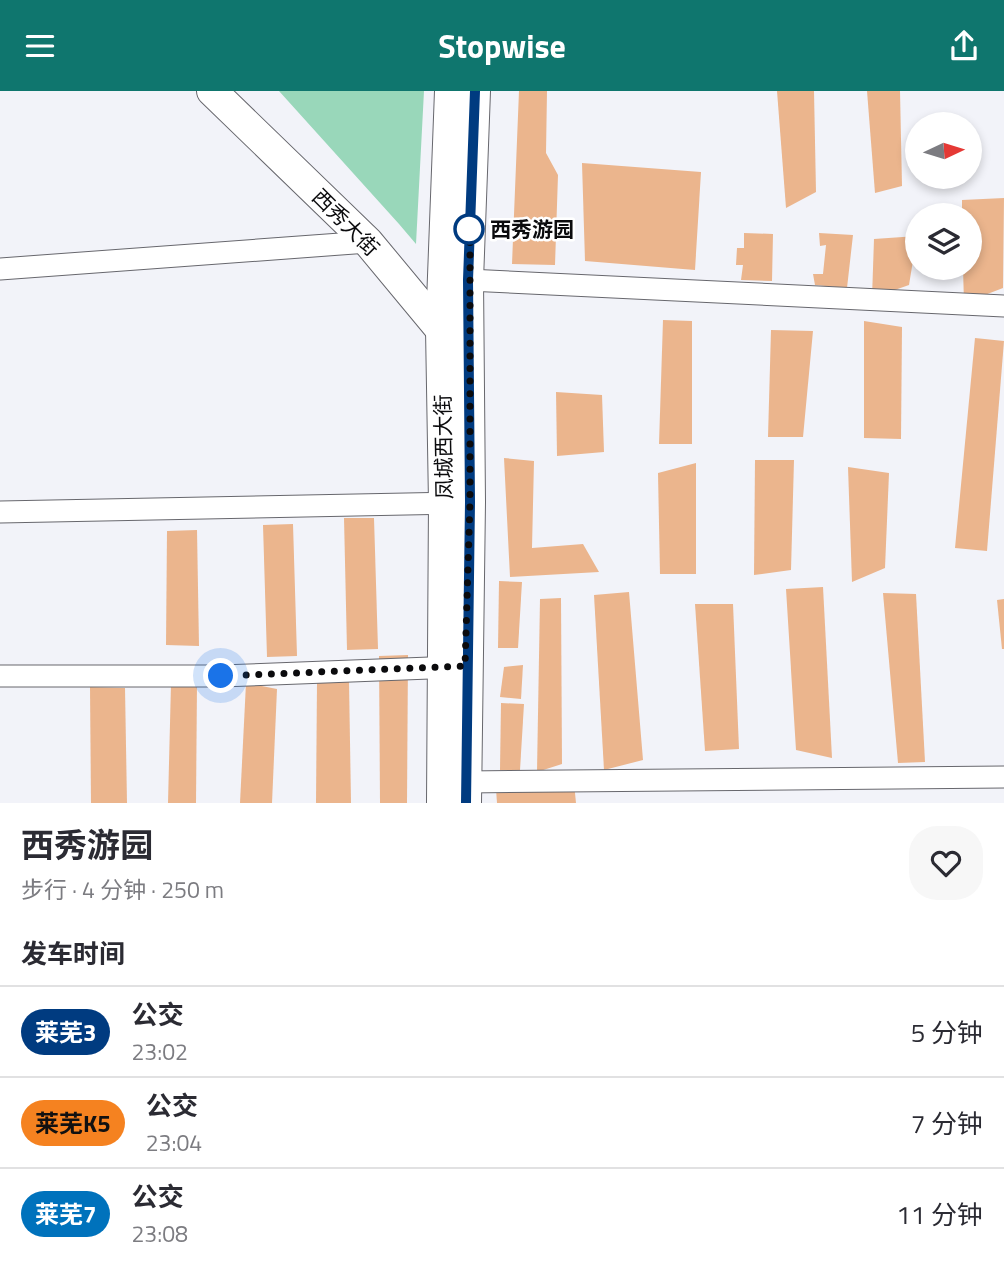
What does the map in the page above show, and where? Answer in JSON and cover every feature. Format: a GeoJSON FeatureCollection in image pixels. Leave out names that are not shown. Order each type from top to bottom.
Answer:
{"type":"FeatureCollection","features":[{"type":"Feature","properties":{"kind":"main road","name":"西秀大街"},"geometry":{"type":"LineString","coordinates":[[212,91],[368,242],[467,363]]}},
{"type":"Feature","properties":{"kind":"main road","name":"凤城西大街"},"geometry":{"type":"LineString","coordinates":[[450,91],[441,329],[457,503]]}},
{"type":"Feature","properties":{"kind":"main road","name":"凤城西大街"},"geometry":{"type":"LineString","coordinates":[[442,803],[455,667],[457,503],[467,363],[475,91]]}},
{"type":"Feature","properties":{"kind":"main road","name":"凤城西大街"},"geometry":{"type":"LineString","coordinates":[[455,667],[466,793]]}},
{"type":"Feature","properties":{"kind":"street"},"geometry":{"type":"LineString","coordinates":[[0,269],[368,242]]}},
{"type":"Feature","properties":{"kind":"street"},"geometry":{"type":"LineString","coordinates":[[468,280],[1004,306]]}},
{"type":"Feature","properties":{"kind":"street"},"geometry":{"type":"LineString","coordinates":[[0,512],[457,503]]}},
{"type":"Feature","properties":{"kind":"street"},"geometry":{"type":"LineString","coordinates":[[0,676],[221,676],[455,667]]}},
{"type":"Feature","properties":{"kind":"street"},"geometry":{"type":"LineString","coordinates":[[466,793],[1004,778]]}},
{"type":"Feature","properties":{"kind":"green space"},"geometry":{"type":"Polygon","coordinates":[[[279,91],[424,91],[416,244],[399,224],[279,91]]]}},
{"type":"Feature","properties":{"kind":"building"},"geometry":{"type":"Polygon","coordinates":[[[519,91],[547,91],[546,153],[558,175],[555,265],[512,264],[519,91]]]}},
{"type":"Feature","properties":{"kind":"building"},"geometry":{"type":"Polygon","coordinates":[[[777,91],[814,91],[816,192],[786,208],[777,91]]]}},
{"type":"Feature","properties":{"kind":"building"},"geometry":{"type":"Polygon","coordinates":[[[867,91],[900,91],[902,186],[875,193],[867,91]]]}},
{"type":"Feature","properties":{"kind":"building"},"geometry":{"type":"Polygon","coordinates":[[[582,163],[701,172],[695,270],[585,261],[582,163]]]}},
{"type":"Feature","properties":{"kind":"building"},"geometry":{"type":"Polygon","coordinates":[[[1004,198],[1003,288],[964,303],[963,280],[982,280],[982,203],[962,203],[962,200],[1004,198]]]}},
{"type":"Feature","properties":{"kind":"building"},"geometry":{"type":"Polygon","coordinates":[[[744,233],[773,234],[772,281],[741,280],[743,265],[736,265],[737,248],[744,248],[744,233]]]}},
{"type":"Feature","properties":{"kind":"building"},"geometry":{"type":"Polygon","coordinates":[[[819,233],[853,235],[847,288],[815,285],[813,274],[823,274],[826,245],[820,246],[819,233]]]}},
{"type":"Feature","properties":{"kind":"building"},"geometry":{"type":"Polygon","coordinates":[[[905,237],[905,280],[910,280],[909,285],[872,298],[874,239],[905,237]]]}},
{"type":"Feature","properties":{"kind":"building"},"geometry":{"type":"Polygon","coordinates":[[[663,320],[692,321],[692,444],[659,444],[663,320]]]}},
{"type":"Feature","properties":{"kind":"building"},"geometry":{"type":"Polygon","coordinates":[[[864,321],[902,327],[901,439],[864,438],[864,321]]]}},
{"type":"Feature","properties":{"kind":"building"},"geometry":{"type":"Polygon","coordinates":[[[771,330],[813,331],[803,437],[768,437],[771,330]]]}},
{"type":"Feature","properties":{"kind":"building"},"geometry":{"type":"Polygon","coordinates":[[[975,338],[1004,341],[987,551],[955,548],[975,338]]]}},
{"type":"Feature","properties":{"kind":"building"},"geometry":{"type":"Polygon","coordinates":[[[556,392],[602,395],[604,452],[557,456],[556,392]]]}},
{"type":"Feature","properties":{"kind":"building"},"geometry":{"type":"Polygon","coordinates":[[[504,458],[534,461],[532,548],[583,544],[599,572],[510,577],[504,458]]]}},
{"type":"Feature","properties":{"kind":"building"},"geometry":{"type":"Polygon","coordinates":[[[755,460],[794,460],[791,570],[754,575],[755,460]]]}},
{"type":"Feature","properties":{"kind":"building"},"geometry":{"type":"Polygon","coordinates":[[[696,463],[696,574],[660,574],[658,473],[696,463]]]}},
{"type":"Feature","properties":{"kind":"building"},"geometry":{"type":"Polygon","coordinates":[[[848,467],[889,473],[885,568],[852,582],[848,467]]]}},
{"type":"Feature","properties":{"kind":"building"},"geometry":{"type":"Polygon","coordinates":[[[344,518],[374,518],[378,649],[347,650],[344,518]]]}},
{"type":"Feature","properties":{"kind":"building"},"geometry":{"type":"Polygon","coordinates":[[[293,524],[297,656],[267,657],[263,525],[293,524]]]}},
{"type":"Feature","properties":{"kind":"building"},"geometry":{"type":"Polygon","coordinates":[[[197,530],[199,646],[166,645],[167,531],[197,530]]]}},
{"type":"Feature","properties":{"kind":"building"},"geometry":{"type":"Polygon","coordinates":[[[499,581],[522,582],[518,648],[498,648],[499,581]]]}},
{"type":"Feature","properties":{"kind":"building"},"geometry":{"type":"Polygon","coordinates":[[[823,587],[832,758],[796,750],[786,589],[823,587]]]}},
{"type":"Feature","properties":{"kind":"building"},"geometry":{"type":"Polygon","coordinates":[[[629,592],[643,760],[604,770],[594,595],[629,592]]]}},
{"type":"Feature","properties":{"kind":"building"},"geometry":{"type":"Polygon","coordinates":[[[883,593],[916,594],[925,762],[898,763],[883,593]]]}},
{"type":"Feature","properties":{"kind":"building"},"geometry":{"type":"Polygon","coordinates":[[[561,598],[562,764],[537,772],[540,599],[561,598]]]}},
{"type":"Feature","properties":{"kind":"building"},"geometry":{"type":"Polygon","coordinates":[[[1004,599],[1004,649],[1002,649],[997,600],[1004,599]]]}},
{"type":"Feature","properties":{"kind":"building"},"geometry":{"type":"Polygon","coordinates":[[[695,604],[733,604],[739,749],[705,751],[695,604]]]}},
{"type":"Feature","properties":{"kind":"building"},"geometry":{"type":"Polygon","coordinates":[[[408,655],[407,803],[380,803],[379,656],[408,655]]]}},
{"type":"Feature","properties":{"kind":"building"},"geometry":{"type":"Polygon","coordinates":[[[523,665],[521,699],[500,697],[504,667],[523,665]]]}},
{"type":"Feature","properties":{"kind":"building"},"geometry":{"type":"Polygon","coordinates":[[[349,681],[351,803],[316,803],[317,683],[349,681]]]}},
{"type":"Feature","properties":{"kind":"building"},"geometry":{"type":"Polygon","coordinates":[[[246,683],[277,689],[272,803],[240,803],[246,683]]]}},
{"type":"Feature","properties":{"kind":"building"},"geometry":{"type":"Polygon","coordinates":[[[171,684],[197,684],[196,803],[168,803],[171,684]]]}},
{"type":"Feature","properties":{"kind":"building"},"geometry":{"type":"Polygon","coordinates":[[[90,687],[125,688],[127,803],[91,803],[90,687]]]}},
{"type":"Feature","properties":{"kind":"building"},"geometry":{"type":"Polygon","coordinates":[[[501,703],[524,704],[520,770],[500,770],[501,703]]]}},
{"type":"Feature","properties":{"kind":"building"},"geometry":{"type":"Polygon","coordinates":[[[574,783],[576,803],[497,803],[496,789],[574,783]]]}},
{"type":"Feature","properties":{"kind":"bus line","name":"莱芜3"},"geometry":{"type":"LineString","coordinates":[[466,803],[465,666],[470,502],[468,280],[475,91]]}},
{"type":"Feature","properties":{"kind":"place","name":"西秀游园"},"geometry":{"type":"Point","coordinates":[469,229]}},
{"type":"Feature","properties":{"kind":"route"},"geometry":{"type":"LineString","coordinates":[[221,676],[465,666],[470,502],[467,363],[470,226],[469,229]]}}]}
